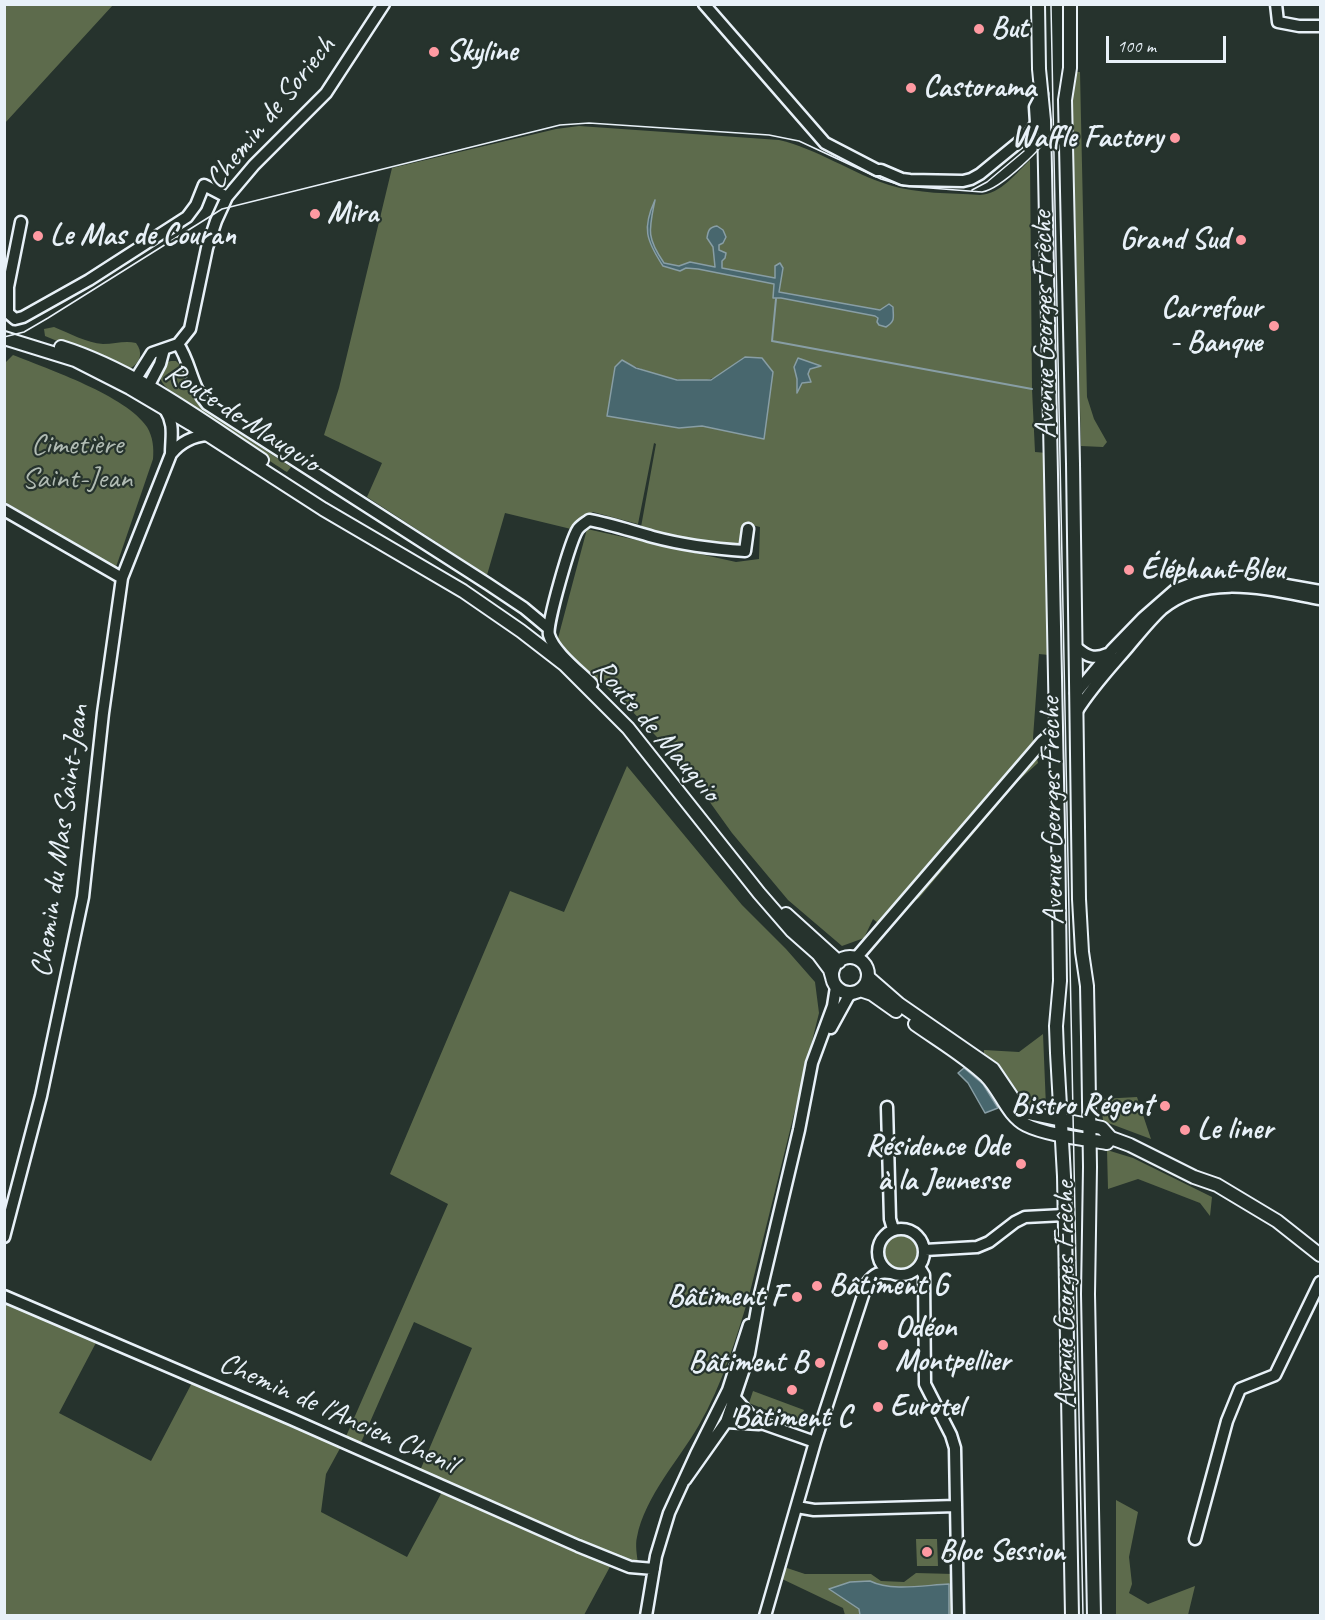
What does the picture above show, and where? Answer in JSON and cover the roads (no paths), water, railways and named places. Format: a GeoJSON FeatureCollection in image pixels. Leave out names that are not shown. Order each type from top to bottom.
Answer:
{"type":"FeatureCollection","features":[{"type":"Feature","properties":{"kind":"main road","name":"Avenue Georges Frêche"},"geometry":{"type":"LineString","coordinates":[[1038,4],[1044,144],[1056,713],[1060,981],[1056,1044],[1064,1215],[1072,1616]]}},
{"type":"Feature","properties":{"kind":"main road","name":"Avenue Georges Frêche"},"geometry":{"type":"LineString","coordinates":[[1070,4],[1070,68],[1065,100],[1079,899],[1082,952],[1087,986],[1090,1126],[1088,1294],[1094,1616]]}},
{"type":"Feature","properties":{"kind":"main road","name":"Route de Mauguio"},"geometry":{"type":"LineString","coordinates":[[4,331],[38,339],[76,352],[133,384],[165,408],[193,420],[208,435],[323,509],[438,576],[512,624],[564,665],[628,728],[738,867],[792,931],[818,954],[830,970],[834,982]]}},
{"type":"Feature","properties":{"kind":"main road","name":"Route de Mauguio"},"geometry":{"type":"LineString","coordinates":[[4,338],[75,360],[133,384]]}},
{"type":"Feature","properties":{"kind":"main road"},"geometry":{"type":"LineString","coordinates":[[133,384],[148,387]]}},
{"type":"Feature","properties":{"kind":"main road","name":"Route de Mauguio"},"geometry":{"type":"LineString","coordinates":[[148,387],[193,420],[426,566],[438,576]]}},
{"type":"Feature","properties":{"kind":"main road"},"geometry":{"type":"LineString","coordinates":[[1055,694],[1076,693]]}},
{"type":"Feature","properties":{"kind":"main road"},"geometry":{"type":"LineString","coordinates":[[1056,713],[1077,711]]}},
{"type":"Feature","properties":{"kind":"main road","name":"Route de Mauguio"},"geometry":{"type":"LineString","coordinates":[[738,867],[838,962]]}},
{"type":"Feature","properties":{"kind":"main road"},"geometry":{"type":"LineString","coordinates":[[1111,1138],[1107,1143],[1090,1140],[1035,1129],[1019,1120],[998,1089],[962,1057],[872,994],[841,991],[834,982],[833,971],[838,962],[847,958],[856,958],[866,966],[868,977],[899,1004],[993,1070],[1018,1106],[1029,1113],[1101,1128],[1111,1138],[1194,1177],[1217,1185],[1246,1201],[1277,1221],[1320,1255]]}},
{"type":"Feature","properties":{"kind":"main road"},"geometry":{"type":"LineString","coordinates":[[856,992],[868,977]]}},
{"type":"Feature","properties":{"kind":"main road"},"geometry":{"type":"LineString","coordinates":[[1194,1177],[1212,1191],[1275,1230],[1320,1265]]}},
{"type":"Feature","properties":{"kind":"street","name":"Chemin de Soriech"},"geometry":{"type":"LineString","coordinates":[[178,344],[190,329],[207,248],[227,197],[254,165],[326,93],[384,4]]}},
{"type":"Feature","properties":{"kind":"street"},"geometry":{"type":"LineString","coordinates":[[704,4],[825,143],[877,170],[902,179],[963,181],[980,174],[1030,133],[1036,123],[1035,106],[1042,94]]}},
{"type":"Feature","properties":{"kind":"street"},"geometry":{"type":"LineString","coordinates":[[1276,4],[1278,22],[1299,26],[1320,26]]}},
{"type":"Feature","properties":{"kind":"street"},"geometry":{"type":"LineString","coordinates":[[21,222],[8,287],[8,313],[15,319],[23,317],[89,280],[187,217],[196,205],[204,185],[227,197]]}},
{"type":"Feature","properties":{"kind":"street"},"geometry":{"type":"LineString","coordinates":[[133,384],[152,353],[178,344],[198,395],[207,404],[437,550],[524,608],[548,628]]}},
{"type":"Feature","properties":{"kind":"street"},"geometry":{"type":"LineString","coordinates":[[148,387],[160,364],[164,349]]}},
{"type":"Feature","properties":{"kind":"street","name":"Chemin du Mas Saint-Jean"},"geometry":{"type":"LineString","coordinates":[[165,408],[172,419],[171,454]]}},
{"type":"Feature","properties":{"kind":"street"},"geometry":{"type":"LineString","coordinates":[[173,432],[177,426],[193,420],[193,430],[188,439]]}},
{"type":"Feature","properties":{"kind":"street"},"geometry":{"type":"LineString","coordinates":[[188,439],[208,435]]}},
{"type":"Feature","properties":{"kind":"street","name":"Chemin du Mas Saint-Jean"},"geometry":{"type":"LineString","coordinates":[[4,1237],[41,1096],[83,897],[103,713],[122,578],[171,454],[177,446],[188,439]]}},
{"type":"Feature","properties":{"kind":"street"},"geometry":{"type":"LineString","coordinates":[[4,510],[122,578]]}},
{"type":"Feature","properties":{"kind":"street"},"geometry":{"type":"LineString","coordinates":[[628,728],[596,688],[552,643],[548,628],[570,543],[579,527],[589,520],[710,549],[746,550],[748,529]]}},
{"type":"Feature","properties":{"kind":"street"},"geometry":{"type":"LineString","coordinates":[[1076,693],[1112,650],[1175,590],[1196,582],[1241,577],[1320,591]]}},
{"type":"Feature","properties":{"kind":"street"},"geometry":{"type":"LineString","coordinates":[[1077,711],[1104,674],[1162,610],[1182,597],[1221,586],[1241,586],[1320,599]]}},
{"type":"Feature","properties":{"kind":"street"},"geometry":{"type":"LineString","coordinates":[[524,608],[550,614]]}},
{"type":"Feature","properties":{"kind":"street"},"geometry":{"type":"LineString","coordinates":[[1076,647],[1087,657],[1101,657],[1112,650]]}},
{"type":"Feature","properties":{"kind":"street"},"geometry":{"type":"LineString","coordinates":[[856,958],[1034,751],[1056,730]]}},
{"type":"Feature","properties":{"kind":"street"},"geometry":{"type":"LineString","coordinates":[[685,1480],[726,1422],[749,1354],[758,1303],[814,1055],[833,1006],[834,982]]}},
{"type":"Feature","properties":{"kind":"street"},"geometry":{"type":"LineString","coordinates":[[808,1087],[828,1034],[848,997],[856,992]]}},
{"type":"Feature","properties":{"kind":"street"},"geometry":{"type":"LineString","coordinates":[[887,1107],[890,1220],[893,1229]]}},
{"type":"Feature","properties":{"kind":"street"},"geometry":{"type":"LineString","coordinates":[[925,1250],[977,1247],[989,1242],[1025,1217],[1064,1215]]}},
{"type":"Feature","properties":{"kind":"street"},"geometry":{"type":"LineString","coordinates":[[765,1616],[815,1442],[867,1283],[872,1276],[880,1272],[906,1275],[919,1267],[922,1262],[925,1250],[921,1239],[906,1228],[893,1229],[883,1237],[878,1250],[880,1263],[891,1273]]}},
{"type":"Feature","properties":{"kind":"street"},"geometry":{"type":"LineString","coordinates":[[919,1267],[924,1275],[925,1384],[954,1445],[958,1616]]}},
{"type":"Feature","properties":{"kind":"street"},"geometry":{"type":"LineString","coordinates":[[1195,1539],[1227,1421],[1240,1389],[1275,1375],[1320,1282]]}},
{"type":"Feature","properties":{"kind":"street","name":"Chemin de l'Ancien Chenil"},"geometry":{"type":"LineString","coordinates":[[4,1296],[269,1409],[578,1546],[630,1567],[654,1569]]}},
{"type":"Feature","properties":{"kind":"street"},"geometry":{"type":"LineString","coordinates":[[646,1616],[661,1537],[669,1513],[728,1390],[758,1303]]}},
{"type":"Feature","properties":{"kind":"street"},"geometry":{"type":"LineString","coordinates":[[740,1355],[740,1369],[729,1396],[732,1403],[764,1424],[815,1442]]}},
{"type":"Feature","properties":{"kind":"street"},"geometry":{"type":"LineString","coordinates":[[715,1417],[732,1403]]}},
{"type":"Feature","properties":{"kind":"street"},"geometry":{"type":"LineString","coordinates":[[726,1422],[764,1424]]}},
{"type":"Feature","properties":{"kind":"street"},"geometry":{"type":"LineString","coordinates":[[797,1507],[814,1510],[956,1506]]}},
{"type":"Feature","properties":{"kind":"water"},"geometry":{"type":"Polygon","coordinates":[[[655,200],[650,233],[654,246],[664,263],[679,266],[690,262],[715,267],[713,247],[707,238],[709,230],[717,226],[723,230],[726,237],[719,245],[719,250],[726,253],[722,261],[722,268],[775,278],[775,266],[780,263],[783,268],[779,292],[880,310],[889,304],[893,307],[893,321],[886,327],[879,325],[878,318],[875,316],[773,298],[774,284],[698,269],[686,268],[680,271],[663,266],[653,249],[647,226],[655,200]]]}},
{"type":"Feature","properties":{"kind":"water"},"geometry":{"type":"Polygon","coordinates":[[[745,357],[762,358],[773,372],[764,439],[702,426],[679,428],[607,416],[615,367],[622,360],[636,368],[677,380],[711,380],[745,357]]]}},
{"type":"Feature","properties":{"kind":"water"},"geometry":{"type":"Polygon","coordinates":[[[798,358],[821,366],[810,369],[808,374],[811,382],[802,383],[797,393],[794,367],[798,358]]]}},
{"type":"Feature","properties":{"kind":"water"},"geometry":{"type":"Polygon","coordinates":[[[964,1068],[983,1084],[998,1108],[985,1113],[968,1083],[958,1073],[964,1068]]]}},
{"type":"Feature","properties":{"kind":"water"},"geometry":{"type":"Polygon","coordinates":[[[870,1581],[898,1587],[949,1584],[949,1615],[860,1615],[859,1609],[829,1589],[850,1582],[870,1581]]]}},
{"type":"Feature","properties":{"kind":"waterway"},"geometry":{"type":"LineString","coordinates":[[776,299],[772,341],[1032,389]]}},
{"type":"Feature","properties":{"kind":"tram line"},"geometry":{"type":"LineString","coordinates":[[1051,6],[1083,1616]]}},
{"type":"Feature","properties":{"kind":"tram line"},"geometry":{"type":"LineString","coordinates":[[4,337],[24,332],[48,318],[222,209],[560,125],[589,123],[769,135],[799,141],[881,179],[904,186],[982,192],[1000,183],[1022,166],[1054,128]]}},
{"type":"Feature","properties":{"kind":"tram line"},"geometry":{"type":"LineString","coordinates":[[972,190],[987,182],[1024,151]]}},
{"type":"Feature","properties":{"kind":"place","name":"But"},"geometry":{"type":"Point","coordinates":[979,29]}},
{"type":"Feature","properties":{"kind":"place","name":"Skyline"},"geometry":{"type":"Point","coordinates":[434,52]}},
{"type":"Feature","properties":{"kind":"place","name":"Castorama"},"geometry":{"type":"Point","coordinates":[911,88]}},
{"type":"Feature","properties":{"kind":"place","name":"Waffle Factory"},"geometry":{"type":"Point","coordinates":[1175,138]}},
{"type":"Feature","properties":{"kind":"place","name":"Mira"},"geometry":{"type":"Point","coordinates":[315,214]}},
{"type":"Feature","properties":{"kind":"place","name":"Le Mas de Couran"},"geometry":{"type":"Point","coordinates":[38,236]}},
{"type":"Feature","properties":{"kind":"place","name":"Grand Sud"},"geometry":{"type":"Point","coordinates":[1241,240]}},
{"type":"Feature","properties":{"kind":"place","name":"Carrefour - Banque"},"geometry":{"type":"Point","coordinates":[1274,326]}},
{"type":"Feature","properties":{"kind":"place","name":"Éléphant Bleu"},"geometry":{"type":"Point","coordinates":[1129,570]}},
{"type":"Feature","properties":{"kind":"place","name":"Bistro Régent"},"geometry":{"type":"Point","coordinates":[1165,1106]}},
{"type":"Feature","properties":{"kind":"place","name":"Le liner"},"geometry":{"type":"Point","coordinates":[1185,1130]}},
{"type":"Feature","properties":{"kind":"place","name":"Résidence Ode à la Jeunesse"},"geometry":{"type":"Point","coordinates":[1021,1164]}},
{"type":"Feature","properties":{"kind":"place","name":"Bâtiment G"},"geometry":{"type":"Point","coordinates":[817,1286]}},
{"type":"Feature","properties":{"kind":"place","name":"Bâtiment F"},"geometry":{"type":"Point","coordinates":[797,1297]}},
{"type":"Feature","properties":{"kind":"place","name":"Odéon Montpellier"},"geometry":{"type":"Point","coordinates":[883,1345]}},
{"type":"Feature","properties":{"kind":"place","name":"Bâtiment B"},"geometry":{"type":"Point","coordinates":[820,1363]}},
{"type":"Feature","properties":{"kind":"place","name":"Bâtiment C"},"geometry":{"type":"Point","coordinates":[792,1390]}},
{"type":"Feature","properties":{"kind":"place","name":"Eurotel"},"geometry":{"type":"Point","coordinates":[878,1407]}},
{"type":"Feature","properties":{"kind":"place","name":"Bloc Session"},"geometry":{"type":"Point","coordinates":[927,1552]}},
{"type":"Feature","properties":{"kind":"park label","name":"Cimetière Saint-Jean"},"geometry":{"type":"Point","coordinates":[77,462]}}]}
